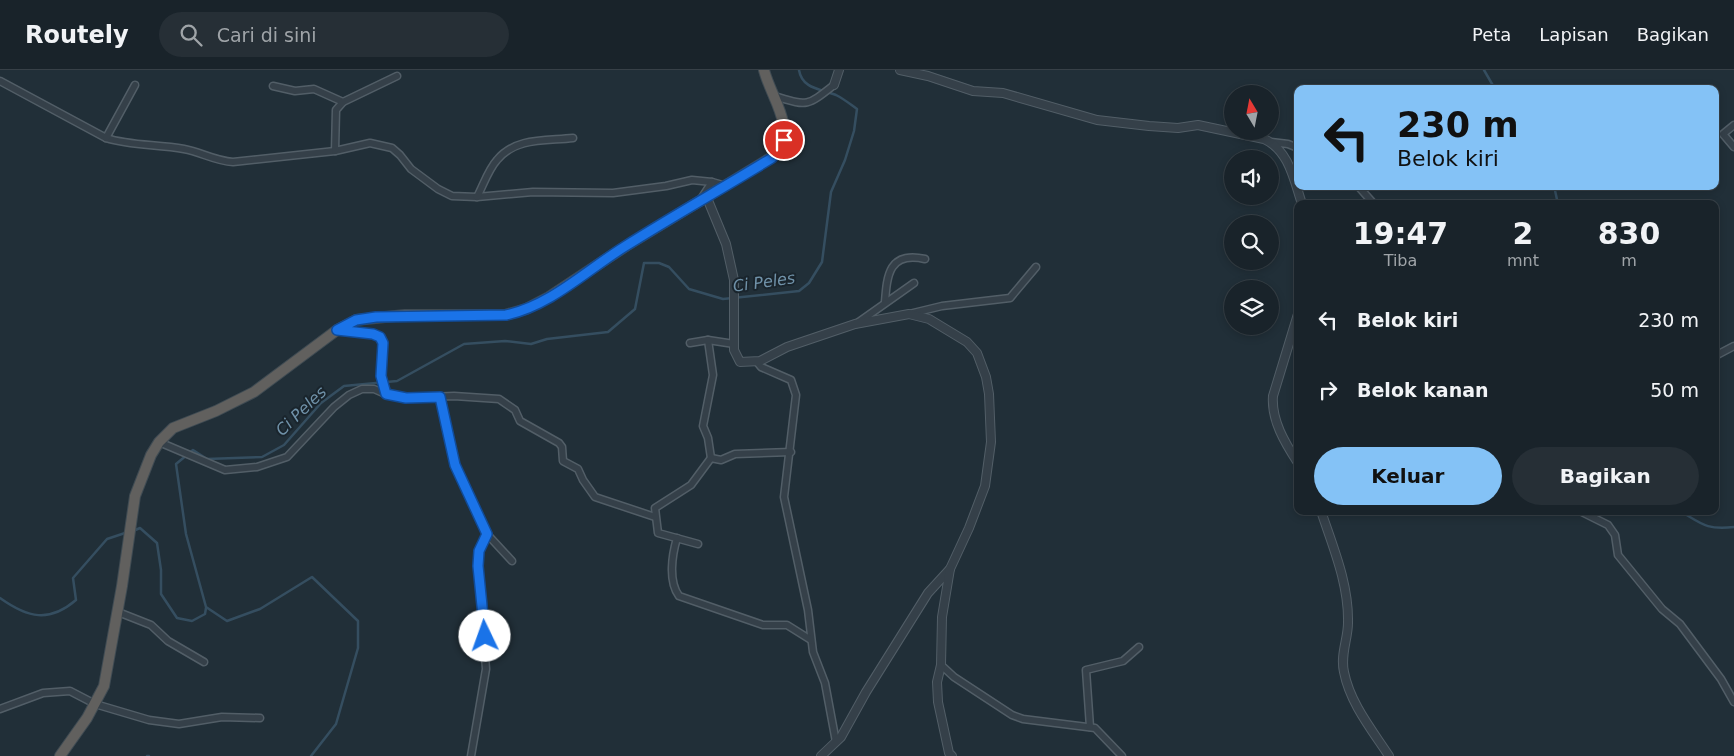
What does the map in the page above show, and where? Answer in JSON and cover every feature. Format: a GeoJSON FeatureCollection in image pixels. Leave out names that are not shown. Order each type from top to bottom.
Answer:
{"type":"FeatureCollection","features":[{"type":"Feature","properties":{"kind":"highway"},"geometry":{"type":"LineString","coordinates":[[60,756],[95,704],[107,675],[137,488],[159,442],[181,424],[216,411],[254,392],[337,330],[356,320],[371,317],[455,314],[506,315],[526,309],[549,297],[620,249],[772,158],[781,147],[784,126],[764,70]]}},
{"type":"Feature","properties":{"kind":"street"},"geometry":{"type":"LineString","coordinates":[[774,96],[801,105],[816,100],[834,85],[839,70]]}},
{"type":"Feature","properties":{"kind":"street"},"geometry":{"type":"LineString","coordinates":[[900,70],[928,76],[973,91],[1003,93],[1097,120],[1178,128],[1198,125],[1294,146]]}},
{"type":"Feature","properties":{"kind":"street"},"geometry":{"type":"LineString","coordinates":[[335,151],[336,110],[343,102],[397,76]]}},
{"type":"Feature","properties":{"kind":"street"},"geometry":{"type":"LineString","coordinates":[[0,81],[106,138],[118,142],[182,148],[200,152],[220,161],[233,162],[335,151],[370,143],[386,146],[400,155],[411,169],[438,189],[452,196],[477,198],[533,192],[613,193],[650,189],[692,180],[727,186]]}},
{"type":"Feature","properties":{"kind":"street"},"geometry":{"type":"LineString","coordinates":[[106,138],[135,85]]}},
{"type":"Feature","properties":{"kind":"street"},"geometry":{"type":"LineString","coordinates":[[273,86],[295,91],[314,90],[343,102]]}},
{"type":"Feature","properties":{"kind":"street"},"geometry":{"type":"LineString","coordinates":[[1734,125],[1724,134],[1734,147]]}},
{"type":"Feature","properties":{"kind":"street"},"geometry":{"type":"LineString","coordinates":[[477,198],[496,160],[513,146],[528,141],[573,138]]}},
{"type":"Feature","properties":{"kind":"street"},"geometry":{"type":"LineString","coordinates":[[1271,142],[1289,165],[1294,180]]}},
{"type":"Feature","properties":{"kind":"street"},"geometry":{"type":"LineString","coordinates":[[712,182],[703,200],[726,244],[734,280],[734,344],[737,360],[747,364],[757,362],[787,347],[855,324],[942,306],[1010,298],[1036,267]]}},
{"type":"Feature","properties":{"kind":"street"},"geometry":{"type":"LineString","coordinates":[[1362,190],[1370,200]]}},
{"type":"Feature","properties":{"kind":"street"},"geometry":{"type":"LineString","coordinates":[[885,302],[887,276],[890,268],[901,261],[918,258],[925,260]]}},
{"type":"Feature","properties":{"kind":"street"},"geometry":{"type":"LineString","coordinates":[[855,324],[914,283]]}},
{"type":"Feature","properties":{"kind":"street"},"geometry":{"type":"LineString","coordinates":[[909,314],[929,319],[967,342],[981,361],[989,394],[991,442],[985,486],[950,569],[942,616],[941,665],[937,682],[938,702],[949,753],[952,756]]}},
{"type":"Feature","properties":{"kind":"street"},"geometry":{"type":"LineString","coordinates":[[1294,327],[1273,396],[1272,409],[1294,455]]}},
{"type":"Feature","properties":{"kind":"street"},"geometry":{"type":"LineString","coordinates":[[337,330],[373,334],[380,337],[383,343],[382,383],[386,394]]}},
{"type":"Feature","properties":{"kind":"street"},"geometry":{"type":"LineString","coordinates":[[690,343],[708,340],[734,344]]}},
{"type":"Feature","properties":{"kind":"street"},"geometry":{"type":"LineString","coordinates":[[698,544],[658,533],[658,522],[655,517],[657,506],[691,485],[711,458],[708,438],[703,426],[713,375],[708,340]]}},
{"type":"Feature","properties":{"kind":"street"},"geometry":{"type":"LineString","coordinates":[[1719,354],[1734,346]]}},
{"type":"Feature","properties":{"kind":"street"},"geometry":{"type":"LineString","coordinates":[[757,362],[761,367],[791,380],[796,396],[791,452],[784,497],[808,610],[814,658],[826,690],[836,742]]}},
{"type":"Feature","properties":{"kind":"street"},"geometry":{"type":"LineString","coordinates":[[159,442],[225,470],[257,467],[287,457],[334,407],[349,395],[362,389],[374,389],[386,394],[406,398],[454,396],[499,399],[515,410],[520,421],[559,443],[562,447],[563,461],[578,468],[594,496],[655,517]]}},
{"type":"Feature","properties":{"kind":"street"},"geometry":{"type":"LineString","coordinates":[[440,397],[455,465],[487,534],[512,561]]}},
{"type":"Feature","properties":{"kind":"street"},"geometry":{"type":"LineString","coordinates":[[711,458],[721,460],[735,454],[791,452]]}},
{"type":"Feature","properties":{"kind":"street"},"geometry":{"type":"LineString","coordinates":[[1322,515],[1342,573],[1348,622],[1342,662],[1344,673],[1354,701],[1389,756]]}},
{"type":"Feature","properties":{"kind":"street"},"geometry":{"type":"LineString","coordinates":[[1588,515],[1608,525],[1615,535],[1618,555],[1662,609],[1680,624],[1732,695],[1734,702]]}},
{"type":"Feature","properties":{"kind":"street"},"geometry":{"type":"LineString","coordinates":[[471,756],[486,668],[478,566],[479,551],[487,534]]}},
{"type":"Feature","properties":{"kind":"street"},"geometry":{"type":"LineString","coordinates":[[677,538],[674,549],[672,576],[674,588],[679,596],[763,625],[787,625],[811,640]]}},
{"type":"Feature","properties":{"kind":"street"},"geometry":{"type":"LineString","coordinates":[[821,756],[836,742],[928,593],[950,569]]}},
{"type":"Feature","properties":{"kind":"street"},"geometry":{"type":"LineString","coordinates":[[118,612],[151,625],[168,641],[204,662]]}},
{"type":"Feature","properties":{"kind":"street"},"geometry":{"type":"LineString","coordinates":[[1090,727],[1086,670],[1123,661],[1139,647]]}},
{"type":"Feature","properties":{"kind":"street"},"geometry":{"type":"LineString","coordinates":[[941,665],[973,690],[1012,715],[1023,719],[1095,728],[1107,738],[1122,756]]}},
{"type":"Feature","properties":{"kind":"street"},"geometry":{"type":"LineString","coordinates":[[0,709],[43,692],[70,691],[95,704],[149,720],[179,724],[222,716],[260,718]]}},
{"type":"Feature","properties":{"kind":"waterway","name":"Ci Peles"},"geometry":{"type":"LineString","coordinates":[[311,756],[336,724],[358,648],[358,621],[312,577],[260,609],[227,621],[206,607],[186,534],[176,464],[193,450],[207,459],[262,457],[284,445],[321,403],[344,386],[397,381],[464,344],[505,341],[531,344],[547,339],[608,332],[635,309],[644,263],[659,263],[669,267],[689,289],[723,299],[799,291],[809,283],[822,262],[831,192],[845,160],[854,131],[857,109],[836,95],[808,85],[799,70]]}},
{"type":"Feature","properties":{"kind":"waterway"},"geometry":{"type":"LineString","coordinates":[[1484,70],[1493,85]]}},
{"type":"Feature","properties":{"kind":"waterway"},"geometry":{"type":"LineString","coordinates":[[1555,190],[1557,200]]}},
{"type":"Feature","properties":{"kind":"waterway"},"geometry":{"type":"LineString","coordinates":[[1686,515],[1710,527],[1734,527]]}},
{"type":"Feature","properties":{"kind":"waterway"},"geometry":{"type":"LineString","coordinates":[[133,531],[140,528],[157,543],[161,570],[161,594],[177,618],[192,621],[205,614],[206,608]]}},
{"type":"Feature","properties":{"kind":"waterway"},"geometry":{"type":"LineString","coordinates":[[0,598],[10,605],[29,613],[47,615],[57,612],[76,600],[73,578],[107,539],[128,532]]}},
{"type":"Feature","properties":{"kind":"route"},"geometry":{"type":"LineString","coordinates":[[485,636],[478,566],[479,551],[487,534],[480,515],[455,465],[440,397],[406,398],[386,394],[381,380],[383,343],[380,337],[373,334],[337,330],[356,320],[365,318],[405,315],[506,315],[526,309],[549,297],[626,246],[772,158],[784,140]]}}]}
